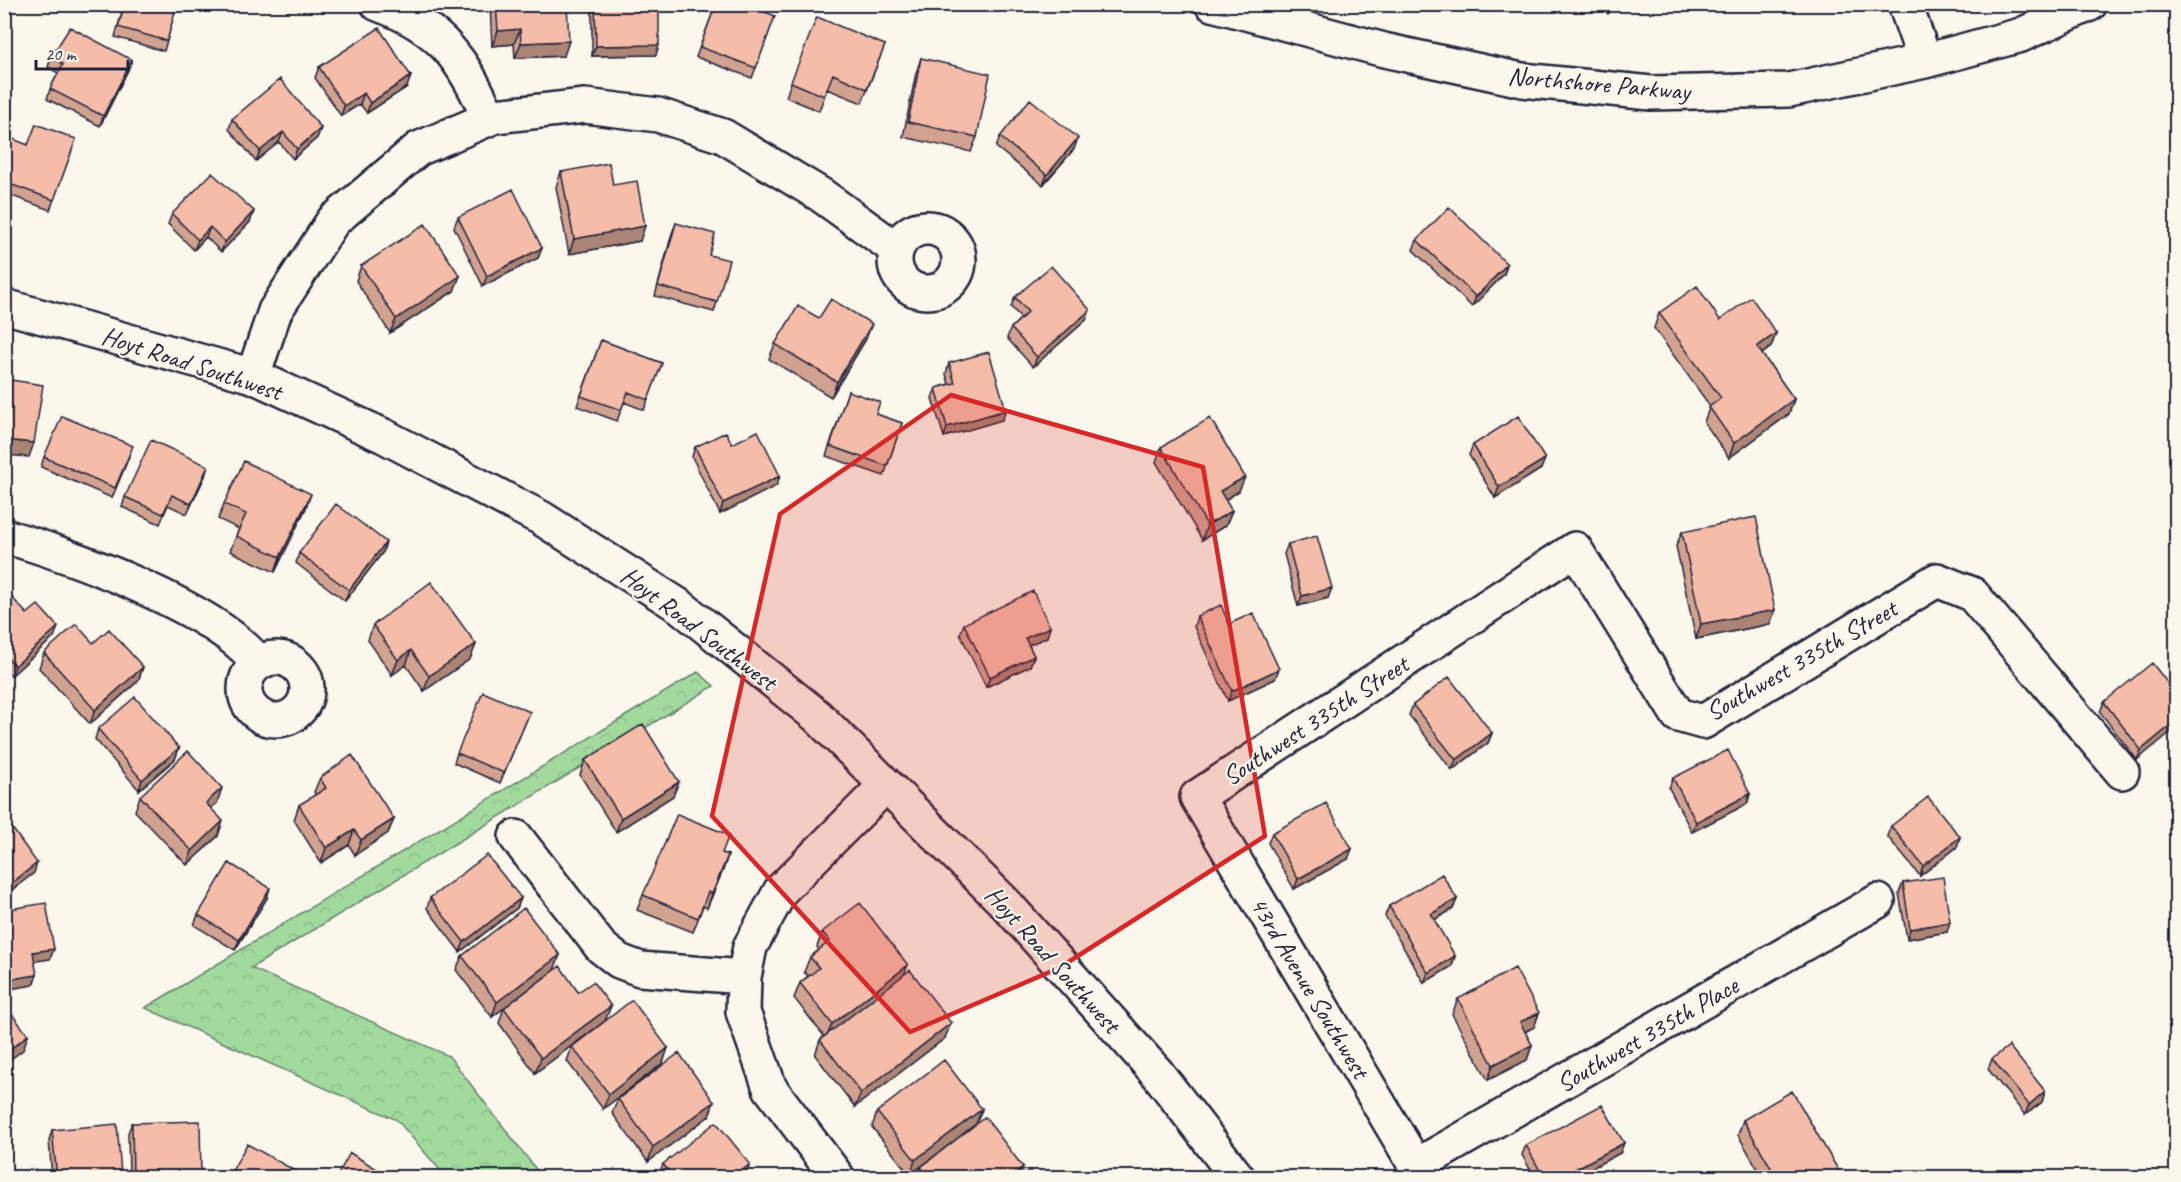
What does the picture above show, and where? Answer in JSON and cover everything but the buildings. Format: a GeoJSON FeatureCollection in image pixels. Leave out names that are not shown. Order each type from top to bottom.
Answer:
{"type":"FeatureCollection","features":[{"type":"Feature","properties":{"kind":"street"},"geometry":{"type":"LineString","coordinates":[[378,4],[406,14],[443,40],[471,76],[489,118]]}},
{"type":"Feature","properties":{"kind":"street","name":"Northshore Parkway"},"geometry":{"type":"LineString","coordinates":[[1212,4],[1384,50],[1522,80],[1652,93],[1789,90],[1925,61],[2021,35],[2090,4]]}},
{"type":"Feature","properties":{"kind":"street"},"geometry":{"type":"LineString","coordinates":[[1905,4],[1925,61]]}},
{"type":"Feature","properties":{"kind":"street"},"geometry":{"type":"LineString","coordinates":[[254,376],[275,311],[333,222],[418,149],[489,118],[585,106],[658,115],[690,125],[723,136],[821,195],[896,249]]}},
{"type":"Feature","properties":{"kind":"street","name":"Hoyt Road Southwest"},"geometry":{"type":"LineString","coordinates":[[4,306],[254,376],[384,436],[541,518],[681,607],[816,716],[1005,903],[1158,1074],[1238,1178]]}},
{"type":"Feature","properties":{"kind":"street"},"geometry":{"type":"LineString","coordinates":[[4,536],[46,548],[154,594],[226,631],[249,651],[258,663]]}},
{"type":"Feature","properties":{"kind":"street","name":"Southwest 335th Street"},"geometry":{"type":"LineString","coordinates":[[1197,797],[1575,549],[1678,715],[1703,722],[1937,580],[1972,594],[2122,772]]}},
{"type":"Feature","properties":{"kind":"street"},"geometry":{"type":"LineString","coordinates":[[838,1178],[770,1088],[743,1012],[744,977],[750,947],[781,890],[886,785]]}},
{"type":"Feature","properties":{"kind":"street","name":"43rd Avenue Southwest"},"geometry":{"type":"LineString","coordinates":[[1197,797],[1420,1172]]}},
{"type":"Feature","properties":{"kind":"street"},"geometry":{"type":"LineString","coordinates":[[516,837],[601,947],[619,961],[640,969],[744,977]]}},
{"type":"Feature","properties":{"kind":"street","name":"Southwest 335th Place"},"geometry":{"type":"LineString","coordinates":[[1420,1172],[1878,901]]}},
{"type":"Feature","properties":{"kind":"highlighted area"},"geometry":{"type":"Polygon","coordinates":[[[951,395],[1203,467],[1265,836],[1059,968],[910,1032],[712,816],[780,514],[951,395]]]}},
{"type":"Feature","properties":{"kind":"green space"},"geometry":{"type":"Polygon","coordinates":[[[698,672],[714,686],[251,968],[449,1056],[542,1177],[446,1177],[397,1120],[145,1008],[698,672]]]}}]}
